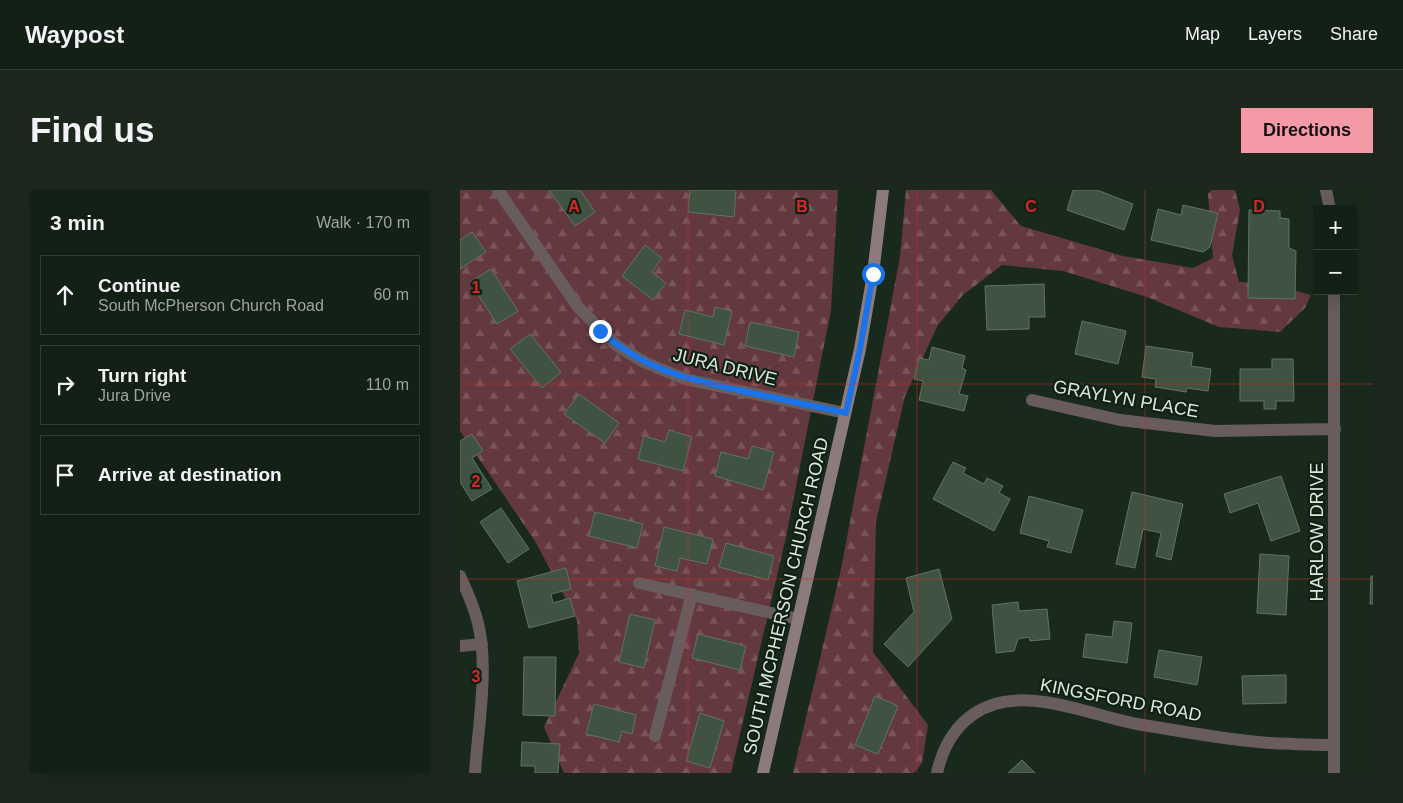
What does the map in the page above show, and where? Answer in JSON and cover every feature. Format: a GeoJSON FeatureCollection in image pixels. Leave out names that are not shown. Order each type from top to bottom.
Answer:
{"type":"FeatureCollection","features":[{"type":"Feature","properties":{"kind":"main road","name":"SOUTH MCPHERSON CHURCH ROAD"},"geometry":{"type":"LineString","coordinates":[[763,773],[860,349],[873,274],[883,190]]}},
{"type":"Feature","properties":{"kind":"street","name":"JURA DRIVE"},"geometry":{"type":"LineString","coordinates":[[498,190],[578,307],[616,346],[644,362],[685,379],[846,413]]}},
{"type":"Feature","properties":{"kind":"street"},"geometry":{"type":"LineString","coordinates":[[1326,190],[1329,205]]}},
{"type":"Feature","properties":{"kind":"street","name":"HARLOW DRIVE"},"geometry":{"type":"LineString","coordinates":[[1334,295],[1334,773]]}},
{"type":"Feature","properties":{"kind":"street","name":"GRAYLYN PLACE"},"geometry":{"type":"LineString","coordinates":[[1032,400],[1120,420],[1215,431],[1335,429]]}},
{"type":"Feature","properties":{"kind":"street"},"geometry":{"type":"LineString","coordinates":[[460,576],[478,622],[482,644],[483,676],[475,773]]}},
{"type":"Feature","properties":{"kind":"street"},"geometry":{"type":"LineString","coordinates":[[639,582],[798,618]]}},
{"type":"Feature","properties":{"kind":"street"},"geometry":{"type":"LineString","coordinates":[[655,736],[692,594]]}},
{"type":"Feature","properties":{"kind":"street"},"geometry":{"type":"LineString","coordinates":[[460,646],[482,644]]}},
{"type":"Feature","properties":{"kind":"street","name":"KINGSFORD ROAD"},"geometry":{"type":"LineString","coordinates":[[937,773],[948,740],[968,719],[995,704],[1026,700],[1057,705],[1135,723],[1236,739],[1268,743],[1334,745]]}},
{"type":"Feature","properties":{"kind":"green space"},"geometry":{"type":"Polygon","coordinates":[[[460,190],[838,190],[831,310],[786,537],[731,773],[564,773],[544,727],[579,653],[577,620],[535,541],[460,431],[460,190]]]}},
{"type":"Feature","properties":{"kind":"green space"},"geometry":{"type":"Polygon","coordinates":[[[906,190],[991,190],[1021,226],[1123,256],[1193,268],[1213,258],[1208,194],[1211,190],[1235,190],[1240,210],[1232,255],[1239,282],[1270,284],[1311,295],[1305,308],[1280,332],[1219,327],[1147,297],[1063,271],[1002,265],[963,295],[938,325],[905,396],[876,522],[873,652],[928,725],[922,763],[914,773],[793,773],[841,569],[900,257],[906,190]]]}},
{"type":"Feature","properties":{"kind":"building"},"geometry":{"type":"Polygon","coordinates":[[[549,190],[580,190],[595,212],[575,226],[549,190]]]}},
{"type":"Feature","properties":{"kind":"building"},"geometry":{"type":"Polygon","coordinates":[[[690,190],[736,190],[734,217],[688,212],[690,190]]]}},
{"type":"Feature","properties":{"kind":"building"},"geometry":{"type":"Polygon","coordinates":[[[1073,190],[1097,190],[1133,204],[1124,230],[1067,210],[1073,190]]]}},
{"type":"Feature","properties":{"kind":"building"},"geometry":{"type":"Polygon","coordinates":[[[1183,205],[1218,213],[1210,247],[1203,252],[1151,240],[1158,209],[1181,215],[1183,205]]]}},
{"type":"Feature","properties":{"kind":"building"},"geometry":{"type":"Polygon","coordinates":[[[1249,210],[1280,211],[1280,218],[1289,219],[1289,248],[1296,251],[1295,299],[1248,298],[1249,210]]]}},
{"type":"Feature","properties":{"kind":"building"},"geometry":{"type":"Polygon","coordinates":[[[472,232],[486,252],[460,269],[460,240],[472,232]]]}},
{"type":"Feature","properties":{"kind":"building"},"geometry":{"type":"Polygon","coordinates":[[[645,245],[662,258],[652,272],[666,283],[653,300],[622,276],[645,245]]]}},
{"type":"Feature","properties":{"kind":"building"},"geometry":{"type":"Polygon","coordinates":[[[491,269],[518,311],[497,324],[470,282],[491,269]]]}},
{"type":"Feature","properties":{"kind":"building"},"geometry":{"type":"Polygon","coordinates":[[[1044,284],[1045,317],[1029,317],[1029,329],[987,330],[985,286],[1044,284]]]}},
{"type":"Feature","properties":{"kind":"building"},"geometry":{"type":"Polygon","coordinates":[[[715,307],[732,311],[724,345],[679,334],[685,310],[713,317],[715,307]]]}},
{"type":"Feature","properties":{"kind":"building"},"geometry":{"type":"Polygon","coordinates":[[[1082,321],[1126,331],[1118,364],[1075,354],[1082,321]]]}},
{"type":"Feature","properties":{"kind":"building"},"geometry":{"type":"Polygon","coordinates":[[[750,322],[799,332],[794,357],[745,346],[750,322]]]}},
{"type":"Feature","properties":{"kind":"building"},"geometry":{"type":"Polygon","coordinates":[[[530,334],[561,372],[542,388],[510,349],[530,334]]]}},
{"type":"Feature","properties":{"kind":"building"},"geometry":{"type":"Polygon","coordinates":[[[1146,346],[1193,353],[1191,366],[1211,369],[1208,391],[1187,388],[1186,392],[1155,387],[1156,379],[1142,377],[1146,346]]]}},
{"type":"Feature","properties":{"kind":"building"},"geometry":{"type":"Polygon","coordinates":[[[932,347],[965,356],[962,368],[966,370],[959,394],[968,396],[964,411],[919,400],[923,381],[914,379],[919,358],[929,360],[932,347]]]}},
{"type":"Feature","properties":{"kind":"building"},"geometry":{"type":"Polygon","coordinates":[[[1272,359],[1293,359],[1294,401],[1276,401],[1276,409],[1264,409],[1264,401],[1240,401],[1240,369],[1272,369],[1272,359]]]}},
{"type":"Feature","properties":{"kind":"building"},"geometry":{"type":"Polygon","coordinates":[[[579,394],[619,423],[605,443],[564,414],[579,394]]]}},
{"type":"Feature","properties":{"kind":"building"},"geometry":{"type":"Polygon","coordinates":[[[669,430],[692,437],[683,471],[638,459],[644,436],[665,442],[669,430]]]}},
{"type":"Feature","properties":{"kind":"building"},"geometry":{"type":"Polygon","coordinates":[[[472,434],[483,451],[472,458],[492,489],[472,501],[460,482],[460,441],[472,434]]]}},
{"type":"Feature","properties":{"kind":"building"},"geometry":{"type":"Polygon","coordinates":[[[752,446],[774,452],[763,490],[715,476],[721,452],[748,459],[752,446]]]}},
{"type":"Feature","properties":{"kind":"building"},"geometry":{"type":"Polygon","coordinates":[[[953,462],[966,468],[963,473],[984,484],[987,478],[1003,486],[999,493],[1010,499],[994,531],[933,499],[953,462]]]}},
{"type":"Feature","properties":{"kind":"building"},"geometry":{"type":"Polygon","coordinates":[[[1281,476],[1300,531],[1271,541],[1258,503],[1230,513],[1224,494],[1281,476]]]}},
{"type":"Feature","properties":{"kind":"building"},"geometry":{"type":"Polygon","coordinates":[[[1132,492],[1183,504],[1171,560],[1156,556],[1161,533],[1143,529],[1135,568],[1116,564],[1132,492]]]}},
{"type":"Feature","properties":{"kind":"building"},"geometry":{"type":"Polygon","coordinates":[[[1029,496],[1083,510],[1071,553],[1047,547],[1049,541],[1020,533],[1029,496]]]}},
{"type":"Feature","properties":{"kind":"building"},"geometry":{"type":"Polygon","coordinates":[[[501,508],[529,549],[508,563],[480,522],[501,508]]]}},
{"type":"Feature","properties":{"kind":"building"},"geometry":{"type":"Polygon","coordinates":[[[595,512],[643,524],[637,548],[589,536],[595,512]]]}},
{"type":"Feature","properties":{"kind":"building"},"geometry":{"type":"Polygon","coordinates":[[[664,527],[713,539],[707,564],[680,558],[677,571],[655,566],[664,527]]]}},
{"type":"Feature","properties":{"kind":"building"},"geometry":{"type":"Polygon","coordinates":[[[726,543],[774,556],[768,580],[719,567],[726,543]]]}},
{"type":"Feature","properties":{"kind":"building"},"geometry":{"type":"Polygon","coordinates":[[[1260,554],[1289,556],[1286,615],[1257,613],[1260,554]]]}},
{"type":"Feature","properties":{"kind":"building"},"geometry":{"type":"Polygon","coordinates":[[[566,568],[571,589],[551,594],[553,603],[570,598],[575,616],[529,628],[517,581],[566,568]]]}},
{"type":"Feature","properties":{"kind":"building"},"geometry":{"type":"Polygon","coordinates":[[[939,569],[952,619],[908,667],[884,644],[914,612],[906,578],[939,569]]]}},
{"type":"Feature","properties":{"kind":"building"},"geometry":{"type":"Polygon","coordinates":[[[1371,576],[1373,576],[1373,604],[1370,604],[1371,576]]]}},
{"type":"Feature","properties":{"kind":"building"},"geometry":{"type":"Polygon","coordinates":[[[1018,602],[1019,611],[1047,609],[1050,639],[1030,641],[1029,637],[1018,639],[1014,651],[996,653],[992,605],[1018,602]]]}},
{"type":"Feature","properties":{"kind":"building"},"geometry":{"type":"Polygon","coordinates":[[[630,614],[655,620],[644,668],[619,662],[630,614]]]}},
{"type":"Feature","properties":{"kind":"building"},"geometry":{"type":"Polygon","coordinates":[[[1114,621],[1132,623],[1127,663],[1083,657],[1086,634],[1112,637],[1114,621]]]}},
{"type":"Feature","properties":{"kind":"building"},"geometry":{"type":"Polygon","coordinates":[[[698,634],[746,646],[740,670],[692,658],[698,634]]]}},
{"type":"Feature","properties":{"kind":"building"},"geometry":{"type":"Polygon","coordinates":[[[1159,650],[1202,657],[1197,685],[1154,677],[1159,650]]]}},
{"type":"Feature","properties":{"kind":"building"},"geometry":{"type":"Polygon","coordinates":[[[524,657],[556,657],[555,716],[523,715],[524,657]]]}},
{"type":"Feature","properties":{"kind":"building"},"geometry":{"type":"Polygon","coordinates":[[[1286,675],[1286,703],[1243,704],[1242,676],[1286,675]]]}},
{"type":"Feature","properties":{"kind":"building"},"geometry":{"type":"Polygon","coordinates":[[[875,696],[898,706],[878,754],[855,745],[875,696]]]}},
{"type":"Feature","properties":{"kind":"building"},"geometry":{"type":"Polygon","coordinates":[[[594,704],[636,715],[632,734],[622,731],[619,742],[586,734],[594,704]]]}},
{"type":"Feature","properties":{"kind":"building"},"geometry":{"type":"Polygon","coordinates":[[[700,713],[724,721],[710,768],[686,761],[700,713]]]}},
{"type":"Feature","properties":{"kind":"building"},"geometry":{"type":"Polygon","coordinates":[[[522,742],[560,744],[558,773],[535,773],[535,766],[521,766],[522,742]]]}},
{"type":"Feature","properties":{"kind":"building"},"geometry":{"type":"Polygon","coordinates":[[[1022,760],[1035,773],[1008,773],[1022,760]]]}},
{"type":"Feature","properties":{"kind":"route"},"geometry":{"type":"LineString","coordinates":[[600,331],[616,346],[644,362],[685,379],[846,413],[860,349],[873,274]]}}]}
